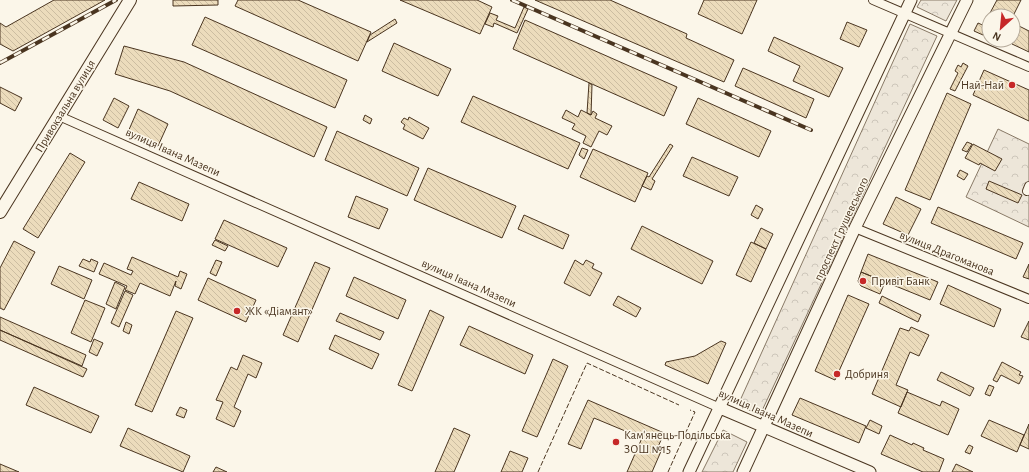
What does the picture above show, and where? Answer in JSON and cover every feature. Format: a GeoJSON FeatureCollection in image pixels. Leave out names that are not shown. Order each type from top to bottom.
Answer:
{"type":"FeatureCollection","features":[{"type":"Feature","properties":{"kind":"main road","name":"Привокзальна вулиця"},"geometry":{"type":"LineString","coordinates":[[0,212],[130,0]]}},
{"type":"Feature","properties":{"kind":"main road"},"geometry":{"type":"LineString","coordinates":[[689,472],[911,0]]}},
{"type":"Feature","properties":{"kind":"main road","name":"проспект Грушевського"},"geometry":{"type":"LineString","coordinates":[[743,472],[855,228],[967,0]]}},
{"type":"Feature","properties":{"kind":"main road","name":"вулиця Івана Мазепи"},"geometry":{"type":"LineString","coordinates":[[720,408],[870,472]]}},
{"type":"Feature","properties":{"kind":"street"},"geometry":{"type":"LineString","coordinates":[[873,0],[1029,67]]}},
{"type":"Feature","properties":{"kind":"street","name":"вулиця Івана Мазепи"},"geometry":{"type":"LineString","coordinates":[[59,116],[720,408]]}},
{"type":"Feature","properties":{"kind":"street","name":"вулиця Драгоманова"},"geometry":{"type":"LineString","coordinates":[[855,228],[1029,299]]}},
{"type":"Feature","properties":{"kind":"green space"},"geometry":{"type":"Polygon","coordinates":[[[921,0],[957,0],[946,21],[917,7],[921,0]]]}},
{"type":"Feature","properties":{"kind":"green space"},"geometry":{"type":"Polygon","coordinates":[[[910,24],[937,36],[760,415],[738,405],[910,24]]]}},
{"type":"Feature","properties":{"kind":"green space"},"geometry":{"type":"Polygon","coordinates":[[[998,129],[1029,144],[1029,227],[966,197],[998,129]]]}},
{"type":"Feature","properties":{"kind":"green space"},"geometry":{"type":"Polygon","coordinates":[[[723,430],[747,442],[733,472],[702,472],[723,430]]]}},
{"type":"Feature","properties":{"kind":"building"},"geometry":{"type":"Polygon","coordinates":[[[54,0],[105,0],[13,51],[0,44],[0,23],[6,27],[54,0]]]}},
{"type":"Feature","properties":{"kind":"building"},"geometry":{"type":"Polygon","coordinates":[[[173,0],[218,0],[218,5],[173,6],[173,0]]]}},
{"type":"Feature","properties":{"kind":"building"},"geometry":{"type":"Polygon","coordinates":[[[238,0],[298,0],[371,32],[358,61],[235,6],[238,0]]]}},
{"type":"Feature","properties":{"kind":"building"},"geometry":{"type":"Polygon","coordinates":[[[400,0],[477,0],[492,7],[480,34],[400,0]]]}},
{"type":"Feature","properties":{"kind":"building"},"geometry":{"type":"Polygon","coordinates":[[[535,0],[610,0],[687,34],[686,38],[734,60],[724,82],[535,0]]]}},
{"type":"Feature","properties":{"kind":"building"},"geometry":{"type":"Polygon","coordinates":[[[704,0],[757,0],[742,34],[698,14],[704,0]]]}},
{"type":"Feature","properties":{"kind":"building"},"geometry":{"type":"Polygon","coordinates":[[[997,0],[1021,0],[1017,8],[993,8],[997,0]]]}},
{"type":"Feature","properties":{"kind":"building"},"geometry":{"type":"Polygon","coordinates":[[[524,7],[528,9],[517,33],[494,23],[493,27],[485,24],[490,13],[498,16],[496,20],[515,28],[524,7]]]}},
{"type":"Feature","properties":{"kind":"building"},"geometry":{"type":"Polygon","coordinates":[[[205,17],[347,80],[335,108],[192,45],[205,17]]]}},
{"type":"Feature","properties":{"kind":"building"},"geometry":{"type":"Polygon","coordinates":[[[395,19],[397,23],[367,42],[370,35],[395,19]]]}},
{"type":"Feature","properties":{"kind":"building"},"geometry":{"type":"Polygon","coordinates":[[[525,20],[677,87],[664,116],[513,49],[525,20]]]}},
{"type":"Feature","properties":{"kind":"building"},"geometry":{"type":"Polygon","coordinates":[[[847,22],[867,30],[859,47],[840,39],[847,22]]]}},
{"type":"Feature","properties":{"kind":"building"},"geometry":{"type":"Polygon","coordinates":[[[978,23],[981,24],[981,34],[974,31],[978,23]]]}},
{"type":"Feature","properties":{"kind":"building"},"geometry":{"type":"Polygon","coordinates":[[[1021,27],[1029,31],[1029,52],[1020,48],[1021,27]]]}},
{"type":"Feature","properties":{"kind":"building"},"geometry":{"type":"Polygon","coordinates":[[[774,37],[843,68],[829,97],[793,81],[800,66],[768,51],[774,37]]]}},
{"type":"Feature","properties":{"kind":"building"},"geometry":{"type":"Polygon","coordinates":[[[394,43],[451,69],[438,96],[382,71],[394,43]]]}},
{"type":"Feature","properties":{"kind":"building"},"geometry":{"type":"Polygon","coordinates":[[[124,46],[184,62],[327,127],[314,157],[170,91],[115,74],[124,46]]]}},
{"type":"Feature","properties":{"kind":"building"},"geometry":{"type":"Polygon","coordinates":[[[963,63],[968,66],[955,91],[950,89],[958,73],[955,71],[958,65],[961,67],[963,63]]]}},
{"type":"Feature","properties":{"kind":"building"},"geometry":{"type":"Polygon","coordinates":[[[743,68],[814,99],[806,118],[735,86],[743,68]]]}},
{"type":"Feature","properties":{"kind":"building"},"geometry":{"type":"Polygon","coordinates":[[[984,70],[1029,90],[1029,121],[973,95],[984,70]]]}},
{"type":"Feature","properties":{"kind":"building"},"geometry":{"type":"Polygon","coordinates":[[[589,83],[592,85],[591,115],[587,113],[589,83]]]}},
{"type":"Feature","properties":{"kind":"building"},"geometry":{"type":"Polygon","coordinates":[[[0,87],[22,98],[15,111],[0,103],[0,87]]]}},
{"type":"Feature","properties":{"kind":"building"},"geometry":{"type":"Polygon","coordinates":[[[947,93],[971,104],[930,200],[905,190],[947,93]]]}},
{"type":"Feature","properties":{"kind":"building"},"geometry":{"type":"Polygon","coordinates":[[[473,96],[580,143],[568,169],[461,122],[473,96]]]}},
{"type":"Feature","properties":{"kind":"building"},"geometry":{"type":"Polygon","coordinates":[[[114,98],[129,106],[118,128],[103,120],[114,98]]]}},
{"type":"Feature","properties":{"kind":"building"},"geometry":{"type":"Polygon","coordinates":[[[698,98],[771,131],[759,157],[686,124],[698,98]]]}},
{"type":"Feature","properties":{"kind":"building"},"geometry":{"type":"Polygon","coordinates":[[[138,109],[168,124],[158,146],[128,132],[138,109]]]}},
{"type":"Feature","properties":{"kind":"building"},"geometry":{"type":"Polygon","coordinates":[[[566,110],[578,117],[581,110],[591,115],[593,111],[597,114],[595,118],[612,126],[607,135],[599,131],[591,147],[583,143],[586,136],[572,129],[575,124],[562,118],[566,110]]]}},
{"type":"Feature","properties":{"kind":"building"},"geometry":{"type":"Polygon","coordinates":[[[365,115],[372,119],[370,124],[363,120],[365,115]]]}},
{"type":"Feature","properties":{"kind":"building"},"geometry":{"type":"Polygon","coordinates":[[[409,117],[429,128],[423,139],[403,129],[405,125],[401,122],[404,118],[408,120],[409,117]]]}},
{"type":"Feature","properties":{"kind":"building"},"geometry":{"type":"Polygon","coordinates":[[[337,131],[419,168],[407,196],[325,160],[337,131]]]}},
{"type":"Feature","properties":{"kind":"building"},"geometry":{"type":"Polygon","coordinates":[[[967,142],[972,144],[967,152],[962,150],[967,142]]]}},
{"type":"Feature","properties":{"kind":"building"},"geometry":{"type":"Polygon","coordinates":[[[670,144],[673,146],[652,179],[655,181],[651,190],[642,186],[647,176],[649,177],[670,144]]]}},
{"type":"Feature","properties":{"kind":"building"},"geometry":{"type":"Polygon","coordinates":[[[973,144],[1002,159],[995,171],[980,163],[979,165],[965,158],[973,144]]]}},
{"type":"Feature","properties":{"kind":"building"},"geometry":{"type":"Polygon","coordinates":[[[582,148],[588,150],[584,159],[579,155],[582,148]]]}},
{"type":"Feature","properties":{"kind":"building"},"geometry":{"type":"Polygon","coordinates":[[[593,149],[648,173],[635,202],[580,177],[593,149]]]}},
{"type":"Feature","properties":{"kind":"building"},"geometry":{"type":"Polygon","coordinates":[[[70,153],[85,162],[38,238],[23,229],[70,153]]]}},
{"type":"Feature","properties":{"kind":"building"},"geometry":{"type":"Polygon","coordinates":[[[692,157],[738,177],[729,196],[683,176],[692,157]]]}},
{"type":"Feature","properties":{"kind":"building"},"geometry":{"type":"Polygon","coordinates":[[[428,168],[516,206],[502,238],[414,200],[428,168]]]}},
{"type":"Feature","properties":{"kind":"building"},"geometry":{"type":"Polygon","coordinates":[[[960,170],[968,174],[964,180],[957,176],[960,170]]]}},
{"type":"Feature","properties":{"kind":"building"},"geometry":{"type":"Polygon","coordinates":[[[989,181],[1022,195],[1018,203],[986,189],[989,181]]]}},
{"type":"Feature","properties":{"kind":"building"},"geometry":{"type":"Polygon","coordinates":[[[139,182],[189,204],[182,221],[131,199],[139,182]]]}},
{"type":"Feature","properties":{"kind":"building"},"geometry":{"type":"Polygon","coordinates":[[[356,196],[388,209],[379,229],[348,217],[356,196]]]}},
{"type":"Feature","properties":{"kind":"building"},"geometry":{"type":"Polygon","coordinates":[[[896,197],[921,209],[908,235],[883,224],[896,197]]]}},
{"type":"Feature","properties":{"kind":"building"},"geometry":{"type":"Polygon","coordinates":[[[756,205],[763,209],[758,219],[751,215],[756,205]]]}},
{"type":"Feature","properties":{"kind":"building"},"geometry":{"type":"Polygon","coordinates":[[[938,207],[1023,243],[1016,259],[931,223],[938,207]]]}},
{"type":"Feature","properties":{"kind":"building"},"geometry":{"type":"Polygon","coordinates":[[[524,215],[569,235],[563,249],[518,229],[524,215]]]}},
{"type":"Feature","properties":{"kind":"building"},"geometry":{"type":"Polygon","coordinates":[[[224,220],[287,248],[278,267],[215,239],[224,220]]]}},
{"type":"Feature","properties":{"kind":"building"},"geometry":{"type":"Polygon","coordinates":[[[642,226],[713,261],[702,284],[631,249],[642,226]]]}},
{"type":"Feature","properties":{"kind":"building"},"geometry":{"type":"Polygon","coordinates":[[[761,228],[773,234],[766,249],[754,243],[761,228]]]}},
{"type":"Feature","properties":{"kind":"building"},"geometry":{"type":"Polygon","coordinates":[[[215,240],[228,246],[225,251],[212,245],[215,240]]]}},
{"type":"Feature","properties":{"kind":"building"},"geometry":{"type":"Polygon","coordinates":[[[14,241],[35,252],[4,310],[0,308],[0,268],[14,241]]]}},
{"type":"Feature","properties":{"kind":"building"},"geometry":{"type":"Polygon","coordinates":[[[751,242],[766,249],[751,282],[736,275],[751,242]]]}},
{"type":"Feature","properties":{"kind":"building"},"geometry":{"type":"Polygon","coordinates":[[[868,254],[938,282],[930,300],[861,272],[868,254]]]}},
{"type":"Feature","properties":{"kind":"building"},"geometry":{"type":"Polygon","coordinates":[[[132,257],[178,277],[180,271],[187,274],[181,289],[175,286],[176,281],[170,296],[140,283],[135,294],[125,290],[127,286],[99,274],[104,263],[131,275],[133,271],[127,269],[132,257]]]}},
{"type":"Feature","properties":{"kind":"building"},"geometry":{"type":"Polygon","coordinates":[[[83,259],[90,262],[91,259],[98,262],[94,272],[79,266],[83,259]]]}},
{"type":"Feature","properties":{"kind":"building"},"geometry":{"type":"Polygon","coordinates":[[[216,260],[222,262],[216,276],[210,273],[216,260]]]}},
{"type":"Feature","properties":{"kind":"building"},"geometry":{"type":"Polygon","coordinates":[[[575,260],[583,265],[586,260],[594,264],[592,268],[602,273],[590,296],[564,283],[575,260]]]}},
{"type":"Feature","properties":{"kind":"building"},"geometry":{"type":"Polygon","coordinates":[[[315,262],[330,268],[298,342],[283,335],[315,262]]]}},
{"type":"Feature","properties":{"kind":"building"},"geometry":{"type":"Polygon","coordinates":[[[1029,264],[1029,279],[1023,277],[1029,264]]]}},
{"type":"Feature","properties":{"kind":"building"},"geometry":{"type":"Polygon","coordinates":[[[59,266],[92,280],[84,299],[51,284],[59,266]]]}},
{"type":"Feature","properties":{"kind":"building"},"geometry":{"type":"Polygon","coordinates":[[[861,272],[885,282],[880,294],[861,286],[858,281],[861,272]]]}},
{"type":"Feature","properties":{"kind":"building"},"geometry":{"type":"Polygon","coordinates":[[[354,277],[406,300],[398,319],[346,296],[354,277]]]}},
{"type":"Feature","properties":{"kind":"building","name":"ЖК «Діамант»"},"geometry":{"type":"Polygon","coordinates":[[[208,278],[256,300],[246,322],[198,300],[208,278]]]}},
{"type":"Feature","properties":{"kind":"building"},"geometry":{"type":"Polygon","coordinates":[[[115,282],[125,287],[116,309],[106,304],[115,282]]]}},
{"type":"Feature","properties":{"kind":"building"},"geometry":{"type":"Polygon","coordinates":[[[948,285],[1001,309],[994,327],[940,304],[948,285]]]}},
{"type":"Feature","properties":{"kind":"building"},"geometry":{"type":"Polygon","coordinates":[[[125,291],[133,295],[119,327],[111,323],[125,291]]]}},
{"type":"Feature","properties":{"kind":"building"},"geometry":{"type":"Polygon","coordinates":[[[848,295],[869,304],[835,380],[815,371],[848,295]]]}},
{"type":"Feature","properties":{"kind":"building"},"geometry":{"type":"Polygon","coordinates":[[[618,296],[641,308],[636,317],[613,305],[618,296]]]}},
{"type":"Feature","properties":{"kind":"building"},"geometry":{"type":"Polygon","coordinates":[[[882,296],[921,315],[918,322],[879,303],[882,296]]]}},
{"type":"Feature","properties":{"kind":"building"},"geometry":{"type":"Polygon","coordinates":[[[85,300],[105,308],[91,342],[71,333],[85,300]]]}},
{"type":"Feature","properties":{"kind":"building"},"geometry":{"type":"Polygon","coordinates":[[[430,310],[444,317],[412,391],[398,385],[430,310]]]}},
{"type":"Feature","properties":{"kind":"building"},"geometry":{"type":"Polygon","coordinates":[[[176,311],[193,318],[152,412],[135,405],[176,311]]]}},
{"type":"Feature","properties":{"kind":"building"},"geometry":{"type":"Polygon","coordinates":[[[340,313],[384,332],[380,340],[336,321],[340,313]]]}},
{"type":"Feature","properties":{"kind":"building"},"geometry":{"type":"Polygon","coordinates":[[[0,317],[86,355],[82,366],[0,330],[0,317]]]}},
{"type":"Feature","properties":{"kind":"building"},"geometry":{"type":"Polygon","coordinates":[[[1029,321],[1029,340],[1021,337],[1029,321]]]}},
{"type":"Feature","properties":{"kind":"building"},"geometry":{"type":"Polygon","coordinates":[[[126,322],[132,325],[129,334],[123,331],[126,322]]]}},
{"type":"Feature","properties":{"kind":"building"},"geometry":{"type":"Polygon","coordinates":[[[469,326],[533,355],[525,374],[460,345],[469,326]]]}},
{"type":"Feature","properties":{"kind":"building"},"geometry":{"type":"Polygon","coordinates":[[[911,327],[929,335],[919,356],[910,352],[896,385],[908,390],[901,407],[872,394],[900,328],[909,331],[911,327]]]}},
{"type":"Feature","properties":{"kind":"building"},"geometry":{"type":"Polygon","coordinates":[[[0,330],[87,369],[83,377],[0,340],[0,330]]]}},
{"type":"Feature","properties":{"kind":"building"},"geometry":{"type":"Polygon","coordinates":[[[335,335],[379,354],[372,369],[329,349],[335,335]]]}},
{"type":"Feature","properties":{"kind":"building"},"geometry":{"type":"Polygon","coordinates":[[[94,339],[103,343],[97,356],[89,352],[94,339]]]}},
{"type":"Feature","properties":{"kind":"building"},"geometry":{"type":"Polygon","coordinates":[[[721,341],[726,343],[708,384],[665,365],[666,362],[695,356],[721,341]]]}},
{"type":"Feature","properties":{"kind":"building"},"geometry":{"type":"Polygon","coordinates":[[[243,355],[262,363],[256,378],[248,374],[234,407],[241,411],[234,427],[216,419],[223,402],[216,400],[231,367],[237,370],[243,355]]]}},
{"type":"Feature","properties":{"kind":"building"},"geometry":{"type":"Polygon","coordinates":[[[553,359],[568,366],[537,437],[522,431],[553,359]]]}},
{"type":"Feature","properties":{"kind":"building"},"geometry":{"type":"Polygon","coordinates":[[[1002,362],[1021,372],[1019,375],[1023,376],[1019,384],[1001,375],[997,382],[993,380],[1002,362]]]}},
{"type":"Feature","properties":{"kind":"building"},"geometry":{"type":"Polygon","coordinates":[[[941,372],[974,388],[970,396],[937,380],[941,372]]]}},
{"type":"Feature","properties":{"kind":"building"},"geometry":{"type":"Polygon","coordinates":[[[989,385],[994,387],[990,396],[985,394],[989,385]]]}},
{"type":"Feature","properties":{"kind":"building"},"geometry":{"type":"Polygon","coordinates":[[[34,387],[99,416],[91,433],[26,405],[34,387]]]}},
{"type":"Feature","properties":{"kind":"building"},"geometry":{"type":"Polygon","coordinates":[[[907,392],[940,406],[942,401],[959,409],[948,435],[898,413],[907,392]]]}},
{"type":"Feature","properties":{"kind":"building"},"geometry":{"type":"Polygon","coordinates":[[[800,398],[866,426],[859,443],[792,415],[800,398]]]}},
{"type":"Feature","properties":{"kind":"building"},"geometry":{"type":"Polygon","coordinates":[[[588,400],[664,433],[658,447],[662,449],[652,472],[627,472],[642,438],[594,418],[581,449],[568,444],[588,400]]]}},
{"type":"Feature","properties":{"kind":"building"},"geometry":{"type":"Polygon","coordinates":[[[180,407],[187,410],[184,418],[176,415],[180,407]]]}},
{"type":"Feature","properties":{"kind":"building"},"geometry":{"type":"Polygon","coordinates":[[[870,420],[882,426],[879,434],[866,428],[870,420]]]}},
{"type":"Feature","properties":{"kind":"building"},"geometry":{"type":"Polygon","coordinates":[[[989,420],[1024,435],[1017,452],[981,436],[989,420]]]}},
{"type":"Feature","properties":{"kind":"building"},"geometry":{"type":"Polygon","coordinates":[[[1029,424],[1029,449],[1020,445],[1029,424]]]}},
{"type":"Feature","properties":{"kind":"building"},"geometry":{"type":"Polygon","coordinates":[[[128,428],[190,456],[183,472],[120,446],[128,428]]]}},
{"type":"Feature","properties":{"kind":"building"},"geometry":{"type":"Polygon","coordinates":[[[454,428],[470,435],[454,472],[435,472],[454,428]]]}},
{"type":"Feature","properties":{"kind":"building"},"geometry":{"type":"Polygon","coordinates":[[[890,435],[912,445],[913,443],[924,448],[923,450],[944,459],[939,472],[923,472],[881,454],[890,435]]]}},
{"type":"Feature","properties":{"kind":"building"},"geometry":{"type":"Polygon","coordinates":[[[969,445],[973,447],[970,454],[965,452],[969,445]]]}},
{"type":"Feature","properties":{"kind":"building"},"geometry":{"type":"Polygon","coordinates":[[[510,451],[528,458],[522,472],[501,472],[510,451]]]}},
{"type":"Feature","properties":{"kind":"building"},"geometry":{"type":"Polygon","coordinates":[[[0,464],[19,472],[0,472],[0,464]]]}},
{"type":"Feature","properties":{"kind":"building"},"geometry":{"type":"Polygon","coordinates":[[[956,464],[973,472],[952,472],[956,464]]]}},
{"type":"Feature","properties":{"kind":"building"},"geometry":{"type":"Polygon","coordinates":[[[216,467],[227,472],[213,472],[216,467]]]}},
{"type":"Feature","properties":{"kind":"railway"},"geometry":{"type":"LineString","coordinates":[[0,63],[116,0]]}},
{"type":"Feature","properties":{"kind":"railway"},"geometry":{"type":"LineString","coordinates":[[512,0],[811,130]]}},
{"type":"Feature","properties":{"kind":"fence"},"geometry":{"type":"LineString","coordinates":[[538,472],[587,363],[679,405]]}},
{"type":"Feature","properties":{"kind":"fence"},"geometry":{"type":"LineString","coordinates":[[668,472],[695,412],[690,410]]}},
{"type":"Feature","properties":{"kind":"place","name":"Най-Най"},"geometry":{"type":"Point","coordinates":[1012,85]}},
{"type":"Feature","properties":{"kind":"place","name":"Привіт Банк"},"geometry":{"type":"Point","coordinates":[863,281]}},
{"type":"Feature","properties":{"kind":"place","name":"ЖК «Діамант»"},"geometry":{"type":"Point","coordinates":[237,311]}},
{"type":"Feature","properties":{"kind":"place","name":"Добриня"},"geometry":{"type":"Point","coordinates":[837,374]}},
{"type":"Feature","properties":{"kind":"place","name":"Кам'янець-Подільська ЗОШ №15"},"geometry":{"type":"Point","coordinates":[616,442]}}]}
